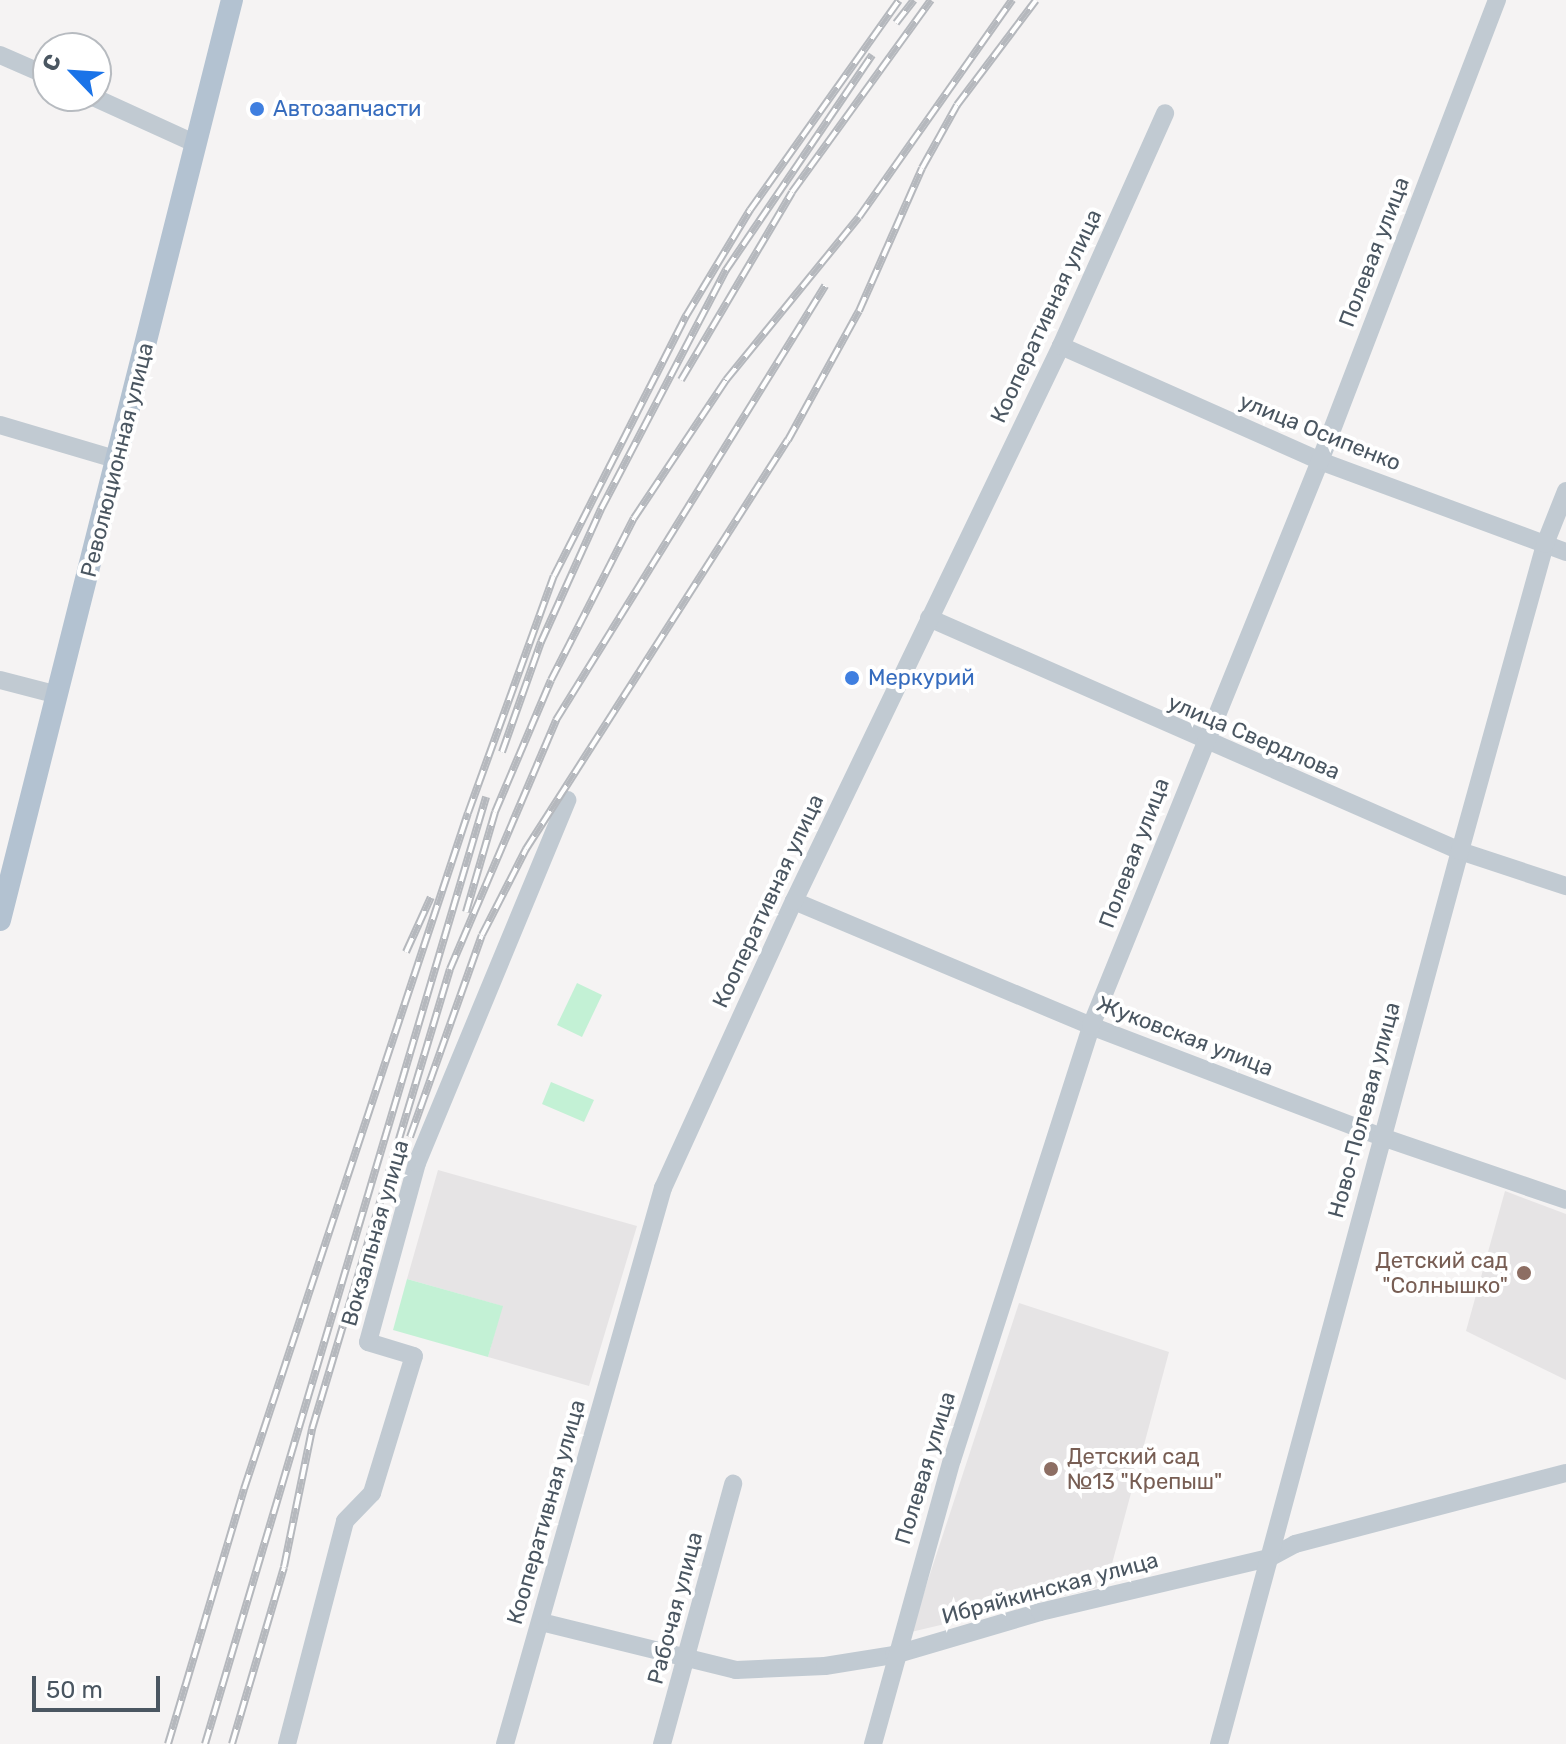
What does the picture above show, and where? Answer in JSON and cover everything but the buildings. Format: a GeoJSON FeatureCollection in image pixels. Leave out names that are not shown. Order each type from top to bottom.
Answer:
{"type":"FeatureCollection","features":[{"type":"Feature","properties":{"kind":"main road","name":"Революционная улица"},"geometry":{"type":"LineString","coordinates":[[0,920],[232,0]]}},
{"type":"Feature","properties":{"kind":"street","name":"Полевая улица"},"geometry":{"type":"LineString","coordinates":[[873,1744],[894,1655],[1091,1026],[1203,742],[1320,461],[1497,0]]}},
{"type":"Feature","properties":{"kind":"street"},"geometry":{"type":"LineString","coordinates":[[0,55],[32,69]]}},
{"type":"Feature","properties":{"kind":"street"},"geometry":{"type":"LineString","coordinates":[[112,106],[194,143]]}},
{"type":"Feature","properties":{"kind":"street","name":"Кооперативная улица"},"geometry":{"type":"LineString","coordinates":[[505,1744],[663,1188],[794,901],[1061,346],[1165,113]]}},
{"type":"Feature","properties":{"kind":"street","name":"улица Осипенко"},"geometry":{"type":"LineString","coordinates":[[1061,346],[1320,461],[1566,552]]}},
{"type":"Feature","properties":{"kind":"street"},"geometry":{"type":"LineString","coordinates":[[0,425],[118,460]]}},
{"type":"Feature","properties":{"kind":"street","name":"Ново-Полевая улица"},"geometry":{"type":"LineString","coordinates":[[1219,1744],[1545,544],[1566,491]]}},
{"type":"Feature","properties":{"kind":"street"},"geometry":{"type":"LineString","coordinates":[[1545,544],[1566,530]]}},
{"type":"Feature","properties":{"kind":"street","name":"улица Свердлова"},"geometry":{"type":"LineString","coordinates":[[929,618],[1203,742],[1460,851],[1566,886]]}},
{"type":"Feature","properties":{"kind":"street"},"geometry":{"type":"LineString","coordinates":[[0,680],[58,695]]}},
{"type":"Feature","properties":{"kind":"street","name":"Вокзальная улица"},"geometry":{"type":"LineString","coordinates":[[287,1744],[345,1521],[372,1493],[414,1356],[368,1342],[417,1163],[567,800]]}},
{"type":"Feature","properties":{"kind":"street","name":"Жуковская улица"},"geometry":{"type":"LineString","coordinates":[[794,901],[1091,1026],[1382,1137],[1566,1200]]}},
{"type":"Feature","properties":{"kind":"street","name":"Ибряйкинская улица"},"geometry":{"type":"LineString","coordinates":[[541,1622],[736,1670],[781,1670],[894,1655],[1040,1612],[1269,1558],[1295,1544],[1566,1473]]}},
{"type":"Feature","properties":{"kind":"street","name":"Рабочая улица"},"geometry":{"type":"LineString","coordinates":[[662,1744],[733,1484]]}},
{"type":"Feature","properties":{"kind":"shaded area"},"geometry":{"type":"Polygon","coordinates":[[[438,1170],[637,1226],[589,1386],[488,1357],[502,1306],[407,1279],[438,1170]]]}},
{"type":"Feature","properties":{"kind":"shaded area","name":"Детский сад \"Солнышко\""},"geometry":{"type":"Polygon","coordinates":[[[1505,1191],[1566,1214],[1566,1380],[1466,1331],[1505,1191]]]}},
{"type":"Feature","properties":{"kind":"shaded area","name":"Детский сад №13 \"Крепыш\""},"geometry":{"type":"Polygon","coordinates":[[[1019,1303],[1169,1352],[1106,1586],[911,1632],[1019,1303]]]}},
{"type":"Feature","properties":{"kind":"green space"},"geometry":{"type":"Polygon","coordinates":[[[577,983],[602,995],[582,1037],[557,1025],[577,983]]]}},
{"type":"Feature","properties":{"kind":"green space"},"geometry":{"type":"Polygon","coordinates":[[[551,1082],[594,1100],[584,1122],[542,1104],[551,1082]]]}},
{"type":"Feature","properties":{"kind":"green space"},"geometry":{"type":"Polygon","coordinates":[[[407,1279],[503,1306],[488,1357],[393,1330],[407,1279]]]}},
{"type":"Feature","properties":{"kind":"railway"},"geometry":{"type":"LineString","coordinates":[[168,1744],[244,1489],[468,813],[554,576],[686,316],[750,210],[899,0]]}},
{"type":"Feature","properties":{"kind":"railway"},"geometry":{"type":"LineString","coordinates":[[896,23],[914,0]]}},
{"type":"Feature","properties":{"kind":"railway"},"geometry":{"type":"LineString","coordinates":[[681,380],[792,192],[931,0]]}},
{"type":"Feature","properties":{"kind":"railway"},"geometry":{"type":"LineString","coordinates":[[466,912],[495,812],[551,680],[634,518],[726,380],[859,217],[1012,0]]}},
{"type":"Feature","properties":{"kind":"railway"},"geometry":{"type":"LineString","coordinates":[[410,1137],[482,935],[526,849],[788,440],[859,311],[922,168],[957,105],[1036,0]]}},
{"type":"Feature","properties":{"kind":"railway"},"geometry":{"type":"LineString","coordinates":[[502,752],[541,642],[601,509],[726,270],[872,55]]}},
{"type":"Feature","properties":{"kind":"railway"},"geometry":{"type":"LineString","coordinates":[[232,1744],[284,1567],[312,1429],[450,969],[556,720],[825,286]]}},
{"type":"Feature","properties":{"kind":"railway"},"geometry":{"type":"LineString","coordinates":[[205,1744],[486,797]]}},
{"type":"Feature","properties":{"kind":"railway"},"geometry":{"type":"LineString","coordinates":[[406,952],[431,897]]}},
{"type":"Feature","properties":{"kind":"place","name":"Автозапчасти"},"geometry":{"type":"Point","coordinates":[257,109]}},
{"type":"Feature","properties":{"kind":"place","name":"Меркурий"},"geometry":{"type":"Point","coordinates":[852,678]}},
{"type":"Feature","properties":{"kind":"place","name":"Детский сад \"Солнышко\""},"geometry":{"type":"Point","coordinates":[1524,1273]}},
{"type":"Feature","properties":{"kind":"place","name":"Детский сад №13 \"Крепыш\""},"geometry":{"type":"Point","coordinates":[1051,1469]}}]}
